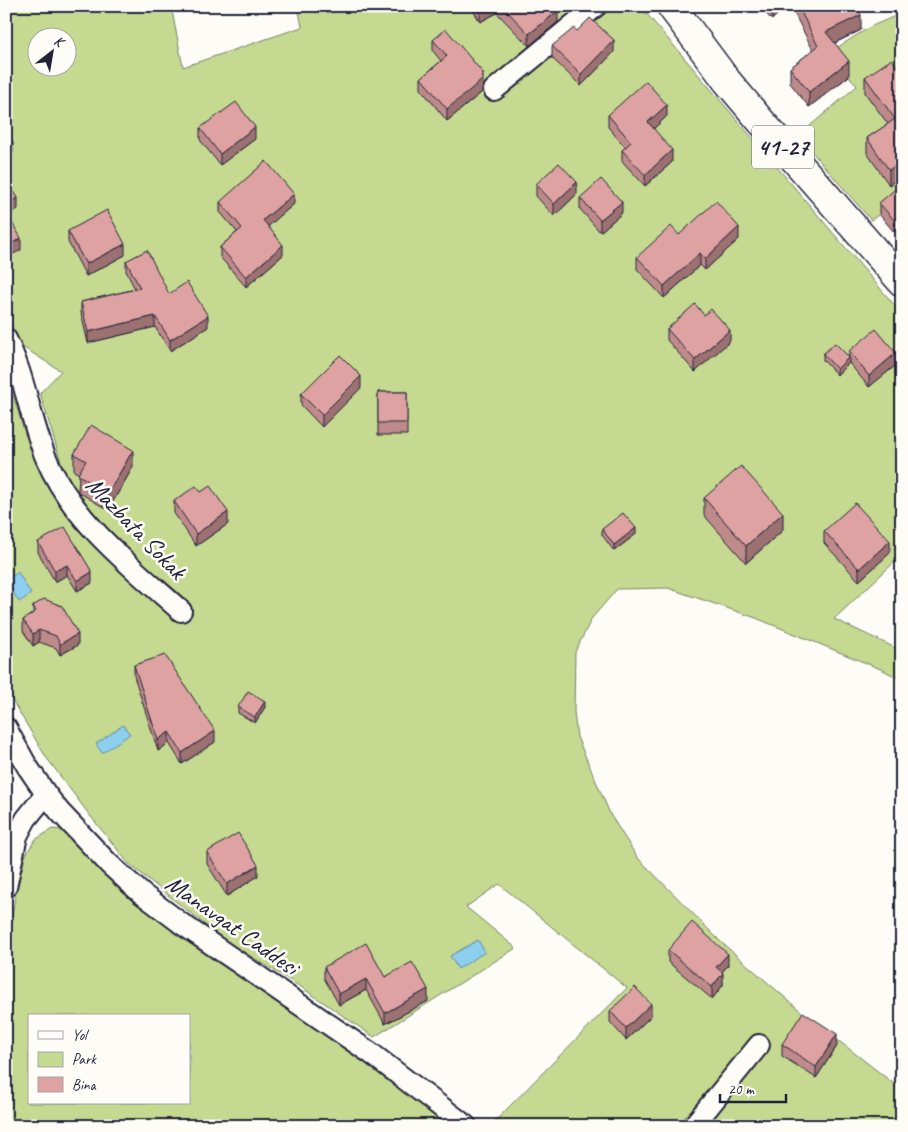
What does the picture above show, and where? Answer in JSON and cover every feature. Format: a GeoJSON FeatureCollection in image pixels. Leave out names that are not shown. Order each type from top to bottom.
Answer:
{"type":"FeatureCollection","features":[{"type":"Feature","properties":{"kind":"main road","name":"41-27"},"geometry":{"type":"LineString","coordinates":[[671,6],[727,81],[902,282]]}},
{"type":"Feature","properties":{"kind":"street"},"geometry":{"type":"LineString","coordinates":[[494,90],[596,6]]}},
{"type":"Feature","properties":{"kind":"street","name":"Mazbata Sokak"},"geometry":{"type":"LineString","coordinates":[[6,338],[14,356],[45,456],[56,480],[74,507],[111,548],[181,611]]}},
{"type":"Feature","properties":{"kind":"street","name":"Manavgat Caddesi"},"geometry":{"type":"LineString","coordinates":[[6,728],[27,766],[46,794],[83,837],[141,894],[372,1054],[466,1126]]}},
{"type":"Feature","properties":{"kind":"street"},"geometry":{"type":"LineString","coordinates":[[6,887],[17,836],[26,819],[46,794]]}},
{"type":"Feature","properties":{"kind":"street"},"geometry":{"type":"LineString","coordinates":[[693,1126],[759,1045]]}},
{"type":"Feature","properties":{"kind":"green space"},"geometry":{"type":"Polygon","coordinates":[[[6,6],[171,6],[183,67],[302,27],[298,6],[640,6],[902,314],[902,555],[834,619],[902,651],[902,680],[883,670],[756,618],[668,588],[617,589],[592,618],[575,652],[574,712],[577,737],[611,816],[637,857],[722,943],[804,1014],[902,1090],[902,1126],[490,1126],[627,988],[499,884],[466,907],[516,948],[374,1037],[301,987],[223,939],[129,864],[46,757],[6,690],[6,372],[25,432],[39,466],[53,490],[84,533],[121,571],[184,622],[193,613],[107,527],[67,482],[40,393],[61,371],[21,346],[6,312],[6,6]]]}},
{"type":"Feature","properties":{"kind":"green space"},"geometry":{"type":"Polygon","coordinates":[[[902,13],[902,199],[871,220],[798,136],[857,86],[830,52],[870,27],[902,13]]]}},
{"type":"Feature","properties":{"kind":"green space"},"geometry":{"type":"Polygon","coordinates":[[[52,829],[62,830],[122,892],[178,934],[337,1042],[448,1126],[6,1126],[6,954],[16,891],[26,854],[35,840],[52,829]]]}},
{"type":"Feature","properties":{"kind":"water"},"geometry":{"type":"Polygon","coordinates":[[[18,572],[31,594],[19,602],[6,581],[18,572]]]}},
{"type":"Feature","properties":{"kind":"water"},"geometry":{"type":"Polygon","coordinates":[[[123,725],[130,734],[102,753],[96,744],[123,725]]]}},
{"type":"Feature","properties":{"kind":"water"},"geometry":{"type":"Polygon","coordinates":[[[478,940],[485,952],[458,969],[450,956],[478,940]]]}},
{"type":"Feature","properties":{"kind":"building"},"geometry":{"type":"Polygon","coordinates":[[[477,6],[488,6],[480,11],[477,6]]]}},
{"type":"Feature","properties":{"kind":"building"},"geometry":{"type":"Polygon","coordinates":[[[502,6],[554,6],[558,11],[529,34],[502,6]]]}},
{"type":"Feature","properties":{"kind":"building"},"geometry":{"type":"Polygon","coordinates":[[[798,6],[857,6],[861,15],[826,32],[849,61],[809,92],[790,68],[818,46],[798,6]]]}},
{"type":"Feature","properties":{"kind":"building"},"geometry":{"type":"Polygon","coordinates":[[[590,18],[614,40],[581,74],[552,46],[574,28],[577,31],[590,18]]]}},
{"type":"Feature","properties":{"kind":"building"},"geometry":{"type":"Polygon","coordinates":[[[446,29],[483,73],[482,80],[447,109],[421,78],[447,56],[433,40],[446,29]]]}},
{"type":"Feature","properties":{"kind":"building"},"geometry":{"type":"Polygon","coordinates":[[[892,59],[902,74],[902,161],[889,170],[867,138],[895,119],[865,77],[892,59]]]}},
{"type":"Feature","properties":{"kind":"building"},"geometry":{"type":"Polygon","coordinates":[[[646,81],[667,105],[648,122],[672,150],[645,175],[622,150],[631,142],[608,115],[646,81]]]}},
{"type":"Feature","properties":{"kind":"building"},"geometry":{"type":"Polygon","coordinates":[[[236,102],[255,127],[220,154],[200,128],[236,102]]]}},
{"type":"Feature","properties":{"kind":"building"},"geometry":{"type":"Polygon","coordinates":[[[6,128],[13,142],[6,145],[6,128]]]}},
{"type":"Feature","properties":{"kind":"building"},"geometry":{"type":"Polygon","coordinates":[[[266,161],[294,194],[263,220],[283,245],[246,277],[220,247],[242,228],[220,202],[266,161]]]}},
{"type":"Feature","properties":{"kind":"building"},"geometry":{"type":"Polygon","coordinates":[[[559,163],[577,182],[554,204],[536,184],[559,163]]]}},
{"type":"Feature","properties":{"kind":"building"},"geometry":{"type":"Polygon","coordinates":[[[6,178],[18,198],[6,204],[6,178]]]}},
{"type":"Feature","properties":{"kind":"building"},"geometry":{"type":"Polygon","coordinates":[[[601,179],[622,202],[600,220],[580,198],[601,179]]]}},
{"type":"Feature","properties":{"kind":"building"},"geometry":{"type":"Polygon","coordinates":[[[900,185],[902,187],[902,214],[894,220],[879,203],[900,185]]]}},
{"type":"Feature","properties":{"kind":"building"},"geometry":{"type":"Polygon","coordinates":[[[716,201],[739,227],[705,259],[700,253],[664,286],[637,257],[671,226],[679,235],[716,201]]]}},
{"type":"Feature","properties":{"kind":"building"},"geometry":{"type":"Polygon","coordinates":[[[107,210],[125,244],[86,264],[68,231],[107,210]]]}},
{"type":"Feature","properties":{"kind":"building"},"geometry":{"type":"Polygon","coordinates":[[[6,212],[21,238],[6,247],[6,212]]]}},
{"type":"Feature","properties":{"kind":"building"},"geometry":{"type":"Polygon","coordinates":[[[147,250],[169,294],[187,282],[208,316],[170,340],[155,316],[88,332],[81,302],[140,288],[126,261],[147,250]]]}},
{"type":"Feature","properties":{"kind":"building"},"geometry":{"type":"Polygon","coordinates":[[[695,304],[704,315],[711,309],[730,330],[695,360],[667,329],[695,304]]]}},
{"type":"Feature","properties":{"kind":"building"},"geometry":{"type":"Polygon","coordinates":[[[876,329],[896,353],[869,376],[849,351],[876,329]]]}},
{"type":"Feature","properties":{"kind":"building"},"geometry":{"type":"Polygon","coordinates":[[[835,343],[849,357],[837,369],[823,354],[835,343]]]}},
{"type":"Feature","properties":{"kind":"building"},"geometry":{"type":"Polygon","coordinates":[[[340,355],[361,376],[322,415],[301,394],[340,355]]]}},
{"type":"Feature","properties":{"kind":"building"},"geometry":{"type":"Polygon","coordinates":[[[378,392],[407,392],[407,423],[378,423],[378,392]]]}},
{"type":"Feature","properties":{"kind":"building"},"geometry":{"type":"Polygon","coordinates":[[[91,425],[133,450],[108,493],[78,474],[86,461],[74,454],[91,425]]]}},
{"type":"Feature","properties":{"kind":"building"},"geometry":{"type":"Polygon","coordinates":[[[741,466],[783,513],[746,546],[704,498],[741,466]]]}},
{"type":"Feature","properties":{"kind":"building"},"geometry":{"type":"Polygon","coordinates":[[[196,486],[201,492],[210,486],[228,512],[196,534],[174,501],[196,486]]]}},
{"type":"Feature","properties":{"kind":"building"},"geometry":{"type":"Polygon","coordinates":[[[855,503],[890,541],[859,569],[824,531],[855,503]]]}},
{"type":"Feature","properties":{"kind":"building"},"geometry":{"type":"Polygon","coordinates":[[[623,513],[636,528],[614,545],[602,529],[623,513]]]}},
{"type":"Feature","properties":{"kind":"building"},"geometry":{"type":"Polygon","coordinates":[[[65,527],[92,572],[77,581],[67,565],[55,571],[38,542],[65,527]]]}},
{"type":"Feature","properties":{"kind":"building"},"geometry":{"type":"Polygon","coordinates":[[[44,599],[62,606],[78,634],[60,644],[56,636],[39,630],[33,634],[23,620],[36,611],[33,606],[44,599]]]}},
{"type":"Feature","properties":{"kind":"building"},"geometry":{"type":"Polygon","coordinates":[[[165,655],[215,731],[182,753],[169,732],[158,740],[134,665],[165,655]]]}},
{"type":"Feature","properties":{"kind":"building"},"geometry":{"type":"Polygon","coordinates":[[[248,691],[265,701],[255,717],[238,707],[248,691]]]}},
{"type":"Feature","properties":{"kind":"building"},"geometry":{"type":"Polygon","coordinates":[[[238,833],[258,865],[227,884],[207,852],[238,833]]]}},
{"type":"Feature","properties":{"kind":"building"},"geometry":{"type":"Polygon","coordinates":[[[692,922],[728,954],[716,967],[723,973],[712,987],[668,950],[692,922]]]}},
{"type":"Feature","properties":{"kind":"building"},"geometry":{"type":"Polygon","coordinates":[[[366,943],[385,977],[412,962],[428,989],[385,1013],[366,979],[339,994],[324,967],[366,943]]]}},
{"type":"Feature","properties":{"kind":"building"},"geometry":{"type":"Polygon","coordinates":[[[635,987],[651,1004],[626,1028],[610,1011],[635,987]]]}},
{"type":"Feature","properties":{"kind":"building"},"geometry":{"type":"Polygon","coordinates":[[[803,1012],[837,1034],[816,1067],[782,1044],[803,1012]]]}}]}
